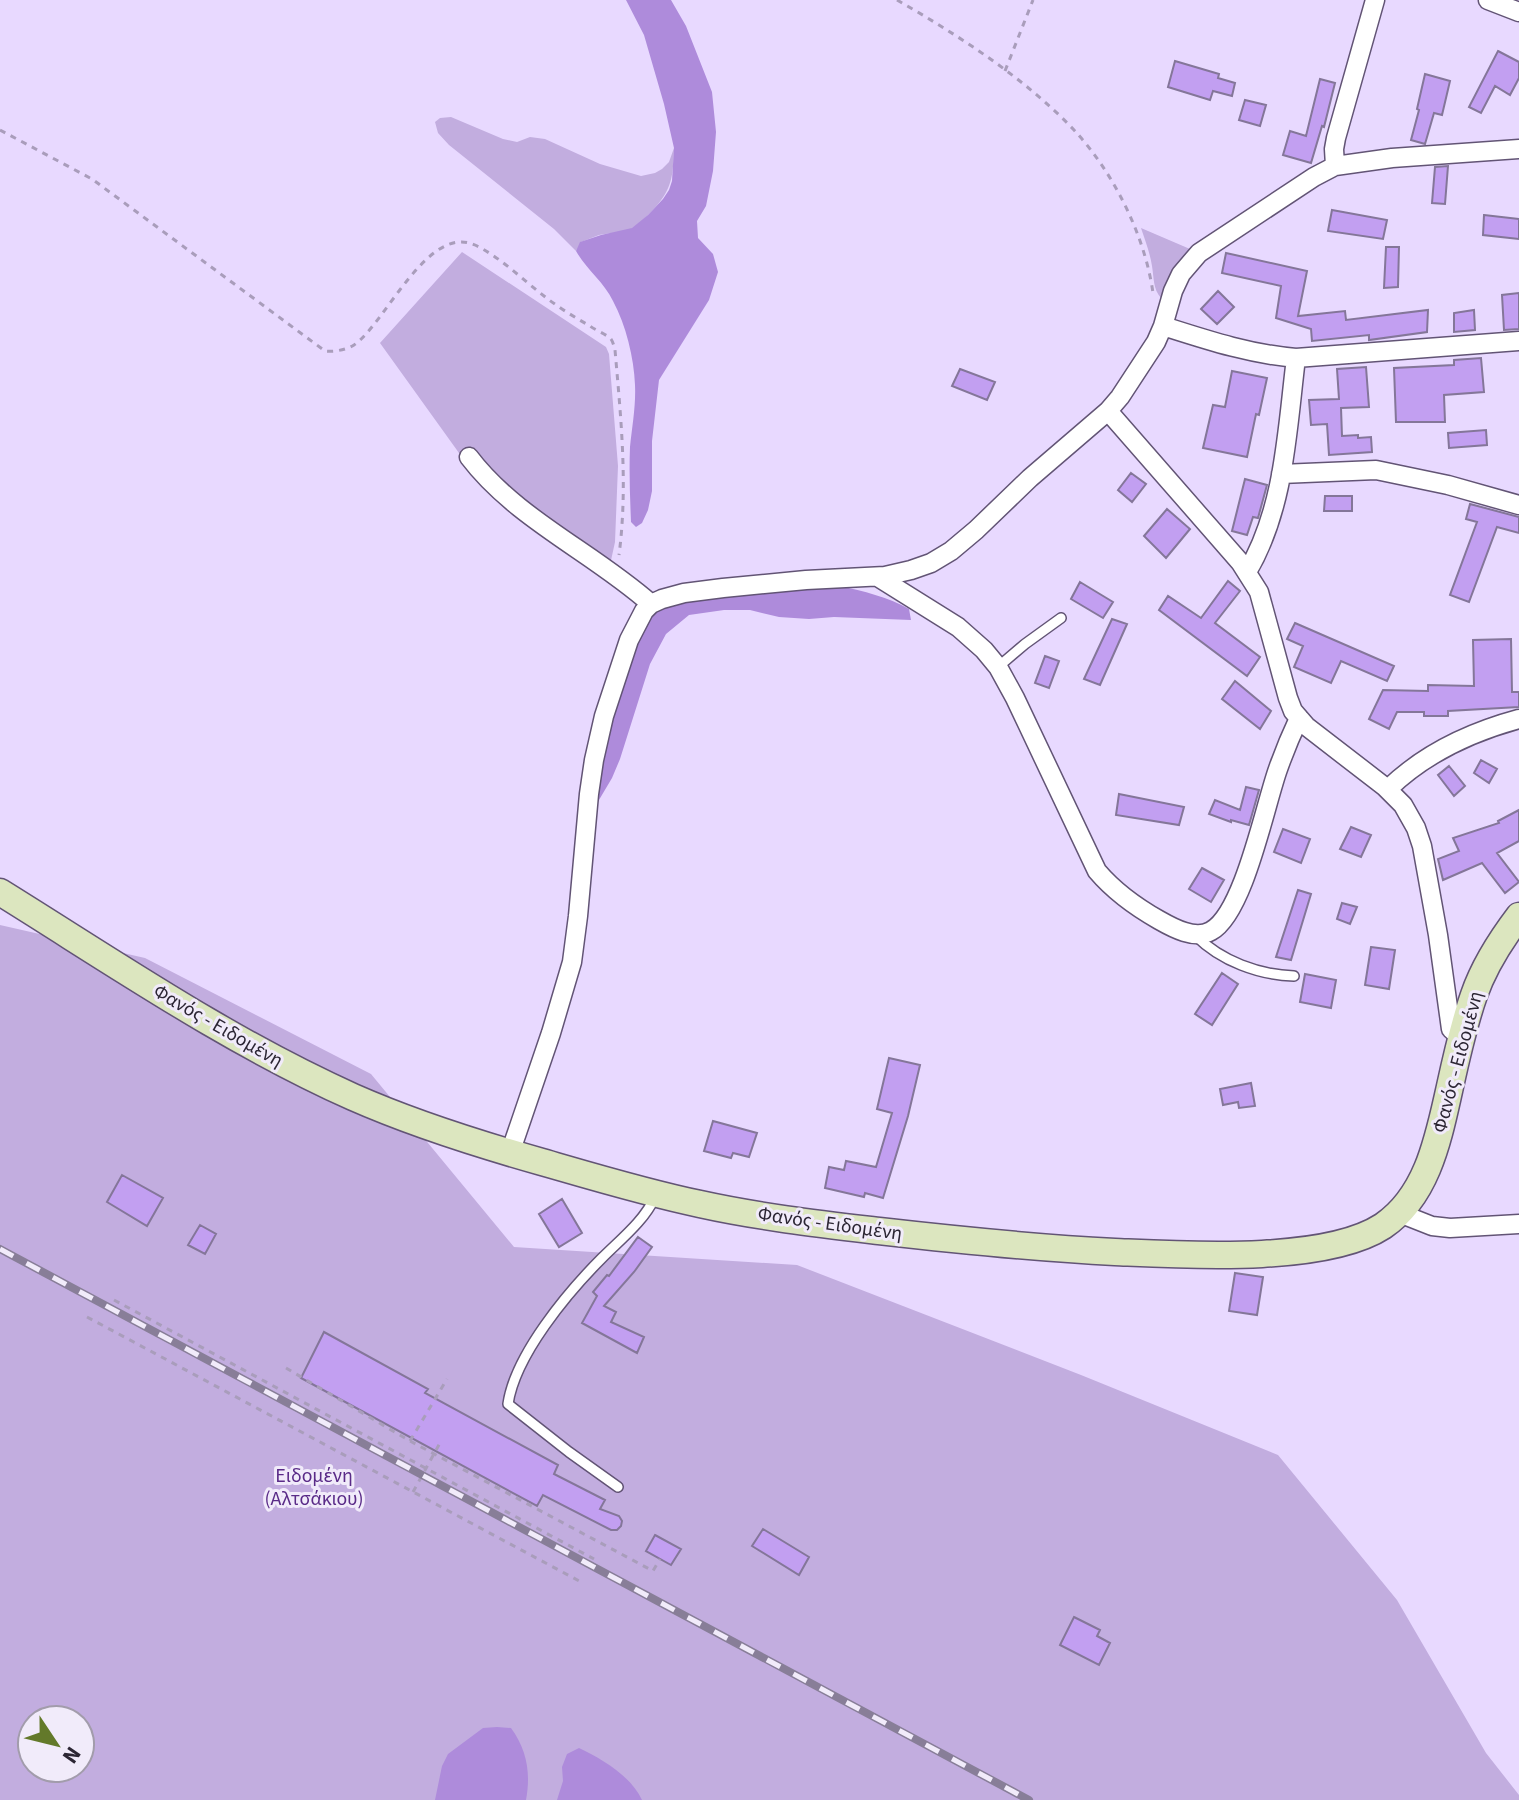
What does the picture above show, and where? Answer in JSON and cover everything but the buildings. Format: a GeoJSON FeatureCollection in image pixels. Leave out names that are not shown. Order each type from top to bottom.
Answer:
{"type":"FeatureCollection","features":[{"type":"Feature","properties":{"kind":"street"},"geometry":{"type":"LineString","coordinates":[[1335,166],[1336,138],[1375,0]]}},
{"type":"Feature","properties":{"kind":"street"},"geometry":{"type":"LineString","coordinates":[[1488,0],[1519,12]]}},
{"type":"Feature","properties":{"kind":"street"},"geometry":{"type":"LineString","coordinates":[[510,1153],[572,962],[589,794],[604,716],[629,640],[651,604],[684,593],[723,588],[878,577],[931,563],[976,530],[1030,478],[1108,411],[1146,361],[1163,326],[1181,274],[1199,253],[1335,166],[1392,158],[1519,149]]}},
{"type":"Feature","properties":{"kind":"street"},"geometry":{"type":"LineString","coordinates":[[1163,326],[1239,350],[1296,358],[1519,341]]}},
{"type":"Feature","properties":{"kind":"street"},"geometry":{"type":"LineString","coordinates":[[1247,572],[1264,539],[1281,474],[1296,358]]}},
{"type":"Feature","properties":{"kind":"street"},"geometry":{"type":"LineString","coordinates":[[1108,411],[1247,572],[1259,592],[1293,711],[1306,726],[1388,789],[1411,819],[1422,846],[1451,1029],[1461,1038]]}},
{"type":"Feature","properties":{"kind":"street"},"geometry":{"type":"LineString","coordinates":[[469,457],[497,488],[616,574],[651,604]]}},
{"type":"Feature","properties":{"kind":"street"},"geometry":{"type":"LineString","coordinates":[[1281,474],[1376,470],[1448,485],[1519,505]]}},
{"type":"Feature","properties":{"kind":"street"},"geometry":{"type":"LineString","coordinates":[[878,577],[958,627],[998,667],[1097,871],[1108,884],[1149,915],[1194,934],[1204,934],[1218,926],[1236,897],[1278,770],[1299,718]]}},
{"type":"Feature","properties":{"kind":"street"},"geometry":{"type":"LineString","coordinates":[[1388,789],[1411,769],[1460,740],[1492,726],[1519,719]]}},
{"type":"Feature","properties":{"kind":"street","name":"Φανός - Ειδομένη"},"geometry":{"type":"LineString","coordinates":[[0,892],[115,966],[255,1049],[356,1098],[416,1122],[510,1153],[698,1204],[826,1225],[1075,1250],[1196,1255],[1278,1252],[1345,1243],[1380,1228],[1399,1213],[1421,1181],[1432,1155],[1461,1038],[1482,972],[1519,916]]}},
{"type":"Feature","properties":{"kind":"street"},"geometry":{"type":"LineString","coordinates":[[1399,1213],[1441,1227],[1519,1224]]}},
{"type":"Feature","properties":{"kind":"lane"},"geometry":{"type":"LineString","coordinates":[[998,667],[1061,618]]}},
{"type":"Feature","properties":{"kind":"lane"},"geometry":{"type":"LineString","coordinates":[[1194,934],[1204,944],[1247,967],[1294,976]]}},
{"type":"Feature","properties":{"kind":"lane"},"geometry":{"type":"LineString","coordinates":[[618,1487],[508,1404],[510,1391],[521,1367],[549,1321],[582,1279],[643,1217],[657,1194]]}},
{"type":"Feature","properties":{"kind":"path"},"geometry":{"type":"LineString","coordinates":[[897,0],[952,32],[1045,103],[1074,130],[1103,167],[1136,228],[1150,276],[1155,317],[1163,326]]}},
{"type":"Feature","properties":{"kind":"path"},"geometry":{"type":"LineString","coordinates":[[1005,71],[1033,0]]}},
{"type":"Feature","properties":{"kind":"path"},"geometry":{"type":"LineString","coordinates":[[0,130],[92,179],[325,351],[334,352],[354,345],[379,319],[426,258],[463,242],[483,250],[550,301],[611,339],[615,350],[624,458],[621,538],[616,574]]}},
{"type":"Feature","properties":{"kind":"path"},"geometry":{"type":"LineString","coordinates":[[114,1300],[594,1559]]}},
{"type":"Feature","properties":{"kind":"path"},"geometry":{"type":"LineString","coordinates":[[87,1317],[581,1582]]}},
{"type":"Feature","properties":{"kind":"path"},"geometry":{"type":"LineString","coordinates":[[286,1368],[410,1441],[653,1571],[660,1559]]}},
{"type":"Feature","properties":{"kind":"path"},"geometry":{"type":"LineString","coordinates":[[410,1441],[447,1379]]}},
{"type":"Feature","properties":{"kind":"path"},"geometry":{"type":"LineString","coordinates":[[413,1492],[441,1441]]}},
{"type":"Feature","properties":{"kind":"green space"},"geometry":{"type":"Polygon","coordinates":[[[451,117],[503,139],[517,142],[530,137],[545,139],[600,164],[641,176],[662,169],[669,162],[674,148],[670,183],[658,204],[636,226],[581,242],[576,251],[554,229],[449,145],[438,133],[435,122],[451,117]]]}},
{"type":"Feature","properties":{"kind":"green space"},"geometry":{"type":"Polygon","coordinates":[[[1141,228],[1190,249],[1177,266],[1161,298],[1155,287],[1141,228]]]}},
{"type":"Feature","properties":{"kind":"green space"},"geometry":{"type":"Polygon","coordinates":[[[462,252],[606,347],[618,466],[615,542],[610,565],[516,499],[474,455],[459,453],[380,343],[462,252]]]}},
{"type":"Feature","properties":{"kind":"green space","name":"Ειδομένη (Αλτσάκιου)"},"geometry":{"type":"Polygon","coordinates":[[[0,925],[145,958],[371,1074],[514,1247],[797,1265],[1278,1455],[1397,1600],[1486,1753],[1519,1795],[1519,1800],[0,1800],[0,925]]]}},
{"type":"Feature","properties":{"kind":"shaded area"},"geometry":{"type":"Polygon","coordinates":[[[626,0],[671,0],[686,26],[712,92],[716,132],[706,206],[697,221],[698,238],[713,254],[718,272],[709,300],[659,380],[652,441],[652,491],[648,510],[642,523],[636,527],[631,522],[630,494],[635,393],[631,353],[613,301],[576,251],[580,242],[632,228],[663,199],[672,181],[674,148],[664,104],[644,35],[626,0]]]}},
{"type":"Feature","properties":{"kind":"shaded area"},"geometry":{"type":"Polygon","coordinates":[[[840,586],[901,605],[909,609],[911,620],[809,619],[779,617],[750,610],[724,610],[689,615],[666,634],[650,664],[620,759],[596,805],[607,727],[645,621],[660,607],[685,599],[840,586]]]}},
{"type":"Feature","properties":{"kind":"shaded area"},"geometry":{"type":"Polygon","coordinates":[[[483,1728],[511,1728],[521,1745],[528,1771],[526,1800],[435,1800],[442,1766],[448,1754],[483,1728]]]}},
{"type":"Feature","properties":{"kind":"shaded area"},"geometry":{"type":"Polygon","coordinates":[[[579,1748],[623,1776],[642,1800],[557,1800],[567,1754],[579,1748]]]}},
{"type":"Feature","properties":{"kind":"railway"},"geometry":{"type":"LineString","coordinates":[[0,1249],[1029,1800]]}}]}
